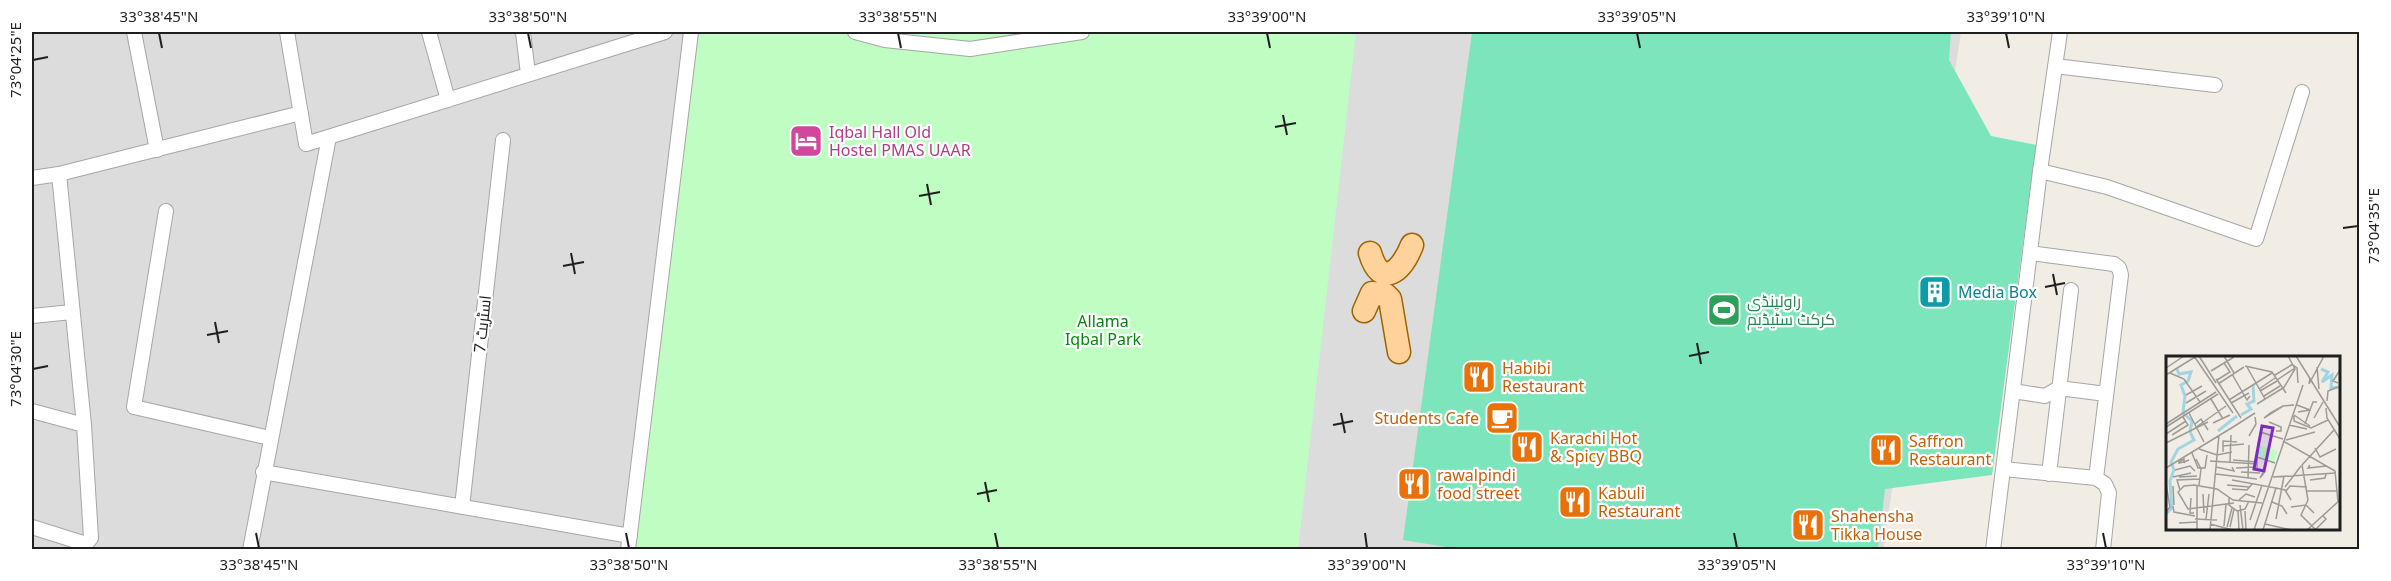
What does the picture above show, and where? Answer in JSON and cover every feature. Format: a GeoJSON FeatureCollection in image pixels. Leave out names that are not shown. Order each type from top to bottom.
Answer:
{"type":"FeatureCollection","features":[{"type":"Feature","properties":{"kind":"main road"},"geometry":{"type":"LineString","coordinates":[[1370,253],[1374,264],[1381,272],[1390,274],[1404,263],[1412,245]]}},
{"type":"Feature","properties":{"kind":"main road"},"geometry":{"type":"LineString","coordinates":[[1364,311],[1372,293],[1386,295],[1390,299],[1399,352]]}},
{"type":"Feature","properties":{"kind":"street"},"geometry":{"type":"LineString","coordinates":[[134,32],[157,150]]}},
{"type":"Feature","properties":{"kind":"street"},"geometry":{"type":"LineString","coordinates":[[287,32],[306,144],[665,32]]}},
{"type":"Feature","properties":{"kind":"street"},"geometry":{"type":"LineString","coordinates":[[429,32],[448,100]]}},
{"type":"Feature","properties":{"kind":"street"},"geometry":{"type":"LineString","coordinates":[[523,32],[528,74]]}},
{"type":"Feature","properties":{"kind":"street"},"geometry":{"type":"LineString","coordinates":[[263,472],[462,507],[629,543],[691,32]]}},
{"type":"Feature","properties":{"kind":"street"},"geometry":{"type":"LineString","coordinates":[[855,32],[885,40],[909,37],[970,49],[1006,37],[1081,32]]}},
{"type":"Feature","properties":{"kind":"street"},"geometry":{"type":"LineString","coordinates":[[1993,549],[2040,171],[2060,32]]}},
{"type":"Feature","properties":{"kind":"street"},"geometry":{"type":"LineString","coordinates":[[2055,66],[2215,85]]}},
{"type":"Feature","properties":{"kind":"street"},"geometry":{"type":"LineString","coordinates":[[2040,171],[2107,187],[2256,238],[2302,92]]}},
{"type":"Feature","properties":{"kind":"street"},"geometry":{"type":"LineString","coordinates":[[32,178],[59,174],[301,113]]}},
{"type":"Feature","properties":{"kind":"street"},"geometry":{"type":"LineString","coordinates":[[250,549],[329,137]]}},
{"type":"Feature","properties":{"kind":"street","name":"اسٹریٹ 7"},"geometry":{"type":"LineString","coordinates":[[462,507],[503,140]]}},
{"type":"Feature","properties":{"kind":"street"},"geometry":{"type":"LineString","coordinates":[[32,527],[86,544],[90,542],[84,425],[59,174]]}},
{"type":"Feature","properties":{"kind":"street"},"geometry":{"type":"LineString","coordinates":[[166,211],[134,407],[270,438]]}},
{"type":"Feature","properties":{"kind":"street"},"geometry":{"type":"LineString","coordinates":[[2030,254],[2114,264],[2119,268],[2121,275],[2096,478]]}},
{"type":"Feature","properties":{"kind":"street"},"geometry":{"type":"LineString","coordinates":[[2049,474],[2072,290]]}},
{"type":"Feature","properties":{"kind":"street"},"geometry":{"type":"LineString","coordinates":[[32,316],[72,312]]}},
{"type":"Feature","properties":{"kind":"street"},"geometry":{"type":"LineString","coordinates":[[2013,391],[2045,396],[2059,388],[2106,394]]}},
{"type":"Feature","properties":{"kind":"street"},"geometry":{"type":"LineString","coordinates":[[32,411],[84,425]]}},
{"type":"Feature","properties":{"kind":"street"},"geometry":{"type":"LineString","coordinates":[[2003,469],[2096,478],[2105,484],[2109,494],[2103,549]]}},
{"type":"Feature","properties":{"kind":"shaded area"},"geometry":{"type":"Polygon","coordinates":[[[32,32],[1961,32],[1883,550],[32,549],[32,32]]]}},
{"type":"Feature","properties":{"kind":"green space","name":"Allama Iqbal Park"},"geometry":{"type":"Polygon","coordinates":[[[691,32],[1356,32],[1298,549],[629,550],[691,32]]]}},
{"type":"Feature","properties":{"kind":"green space","name":"راولپنڈی کرکٹ سٹیڈیم"},"geometry":{"type":"Polygon","coordinates":[[[1472,32],[1951,32],[1949,60],[1991,136],[2036,145],[1992,475],[1885,489],[1878,549],[1464,550],[1403,540],[1472,32]]]}},
{"type":"Feature","properties":{"kind":"place","name":"Iqbal Hall Old Hostel PMAS UAAR"},"geometry":{"type":"Point","coordinates":[806,141]}},
{"type":"Feature","properties":{"kind":"place","name":"Media Box"},"geometry":{"type":"Point","coordinates":[1935,292]}},
{"type":"Feature","properties":{"kind":"place","name":"راولپنڈی کرکٹ سٹیڈیم"},"geometry":{"type":"Point","coordinates":[1724,310]}},
{"type":"Feature","properties":{"kind":"place","name":"Habibi Restaurant"},"geometry":{"type":"Point","coordinates":[1479,377]}},
{"type":"Feature","properties":{"kind":"place","name":"Students Cafe"},"geometry":{"type":"Point","coordinates":[1502,418]}},
{"type":"Feature","properties":{"kind":"place","name":"Karachi Hot & Spicy BBQ"},"geometry":{"type":"Point","coordinates":[1527,447]}},
{"type":"Feature","properties":{"kind":"place","name":"Saffron Restaurant"},"geometry":{"type":"Point","coordinates":[1886,450]}},
{"type":"Feature","properties":{"kind":"place","name":"rawalpindi food street"},"geometry":{"type":"Point","coordinates":[1414,484]}},
{"type":"Feature","properties":{"kind":"place","name":"Kabuli Restaurant"},"geometry":{"type":"Point","coordinates":[1575,502]}},
{"type":"Feature","properties":{"kind":"place","name":"Shahensha Tikka House"},"geometry":{"type":"Point","coordinates":[1808,525]}}]}
